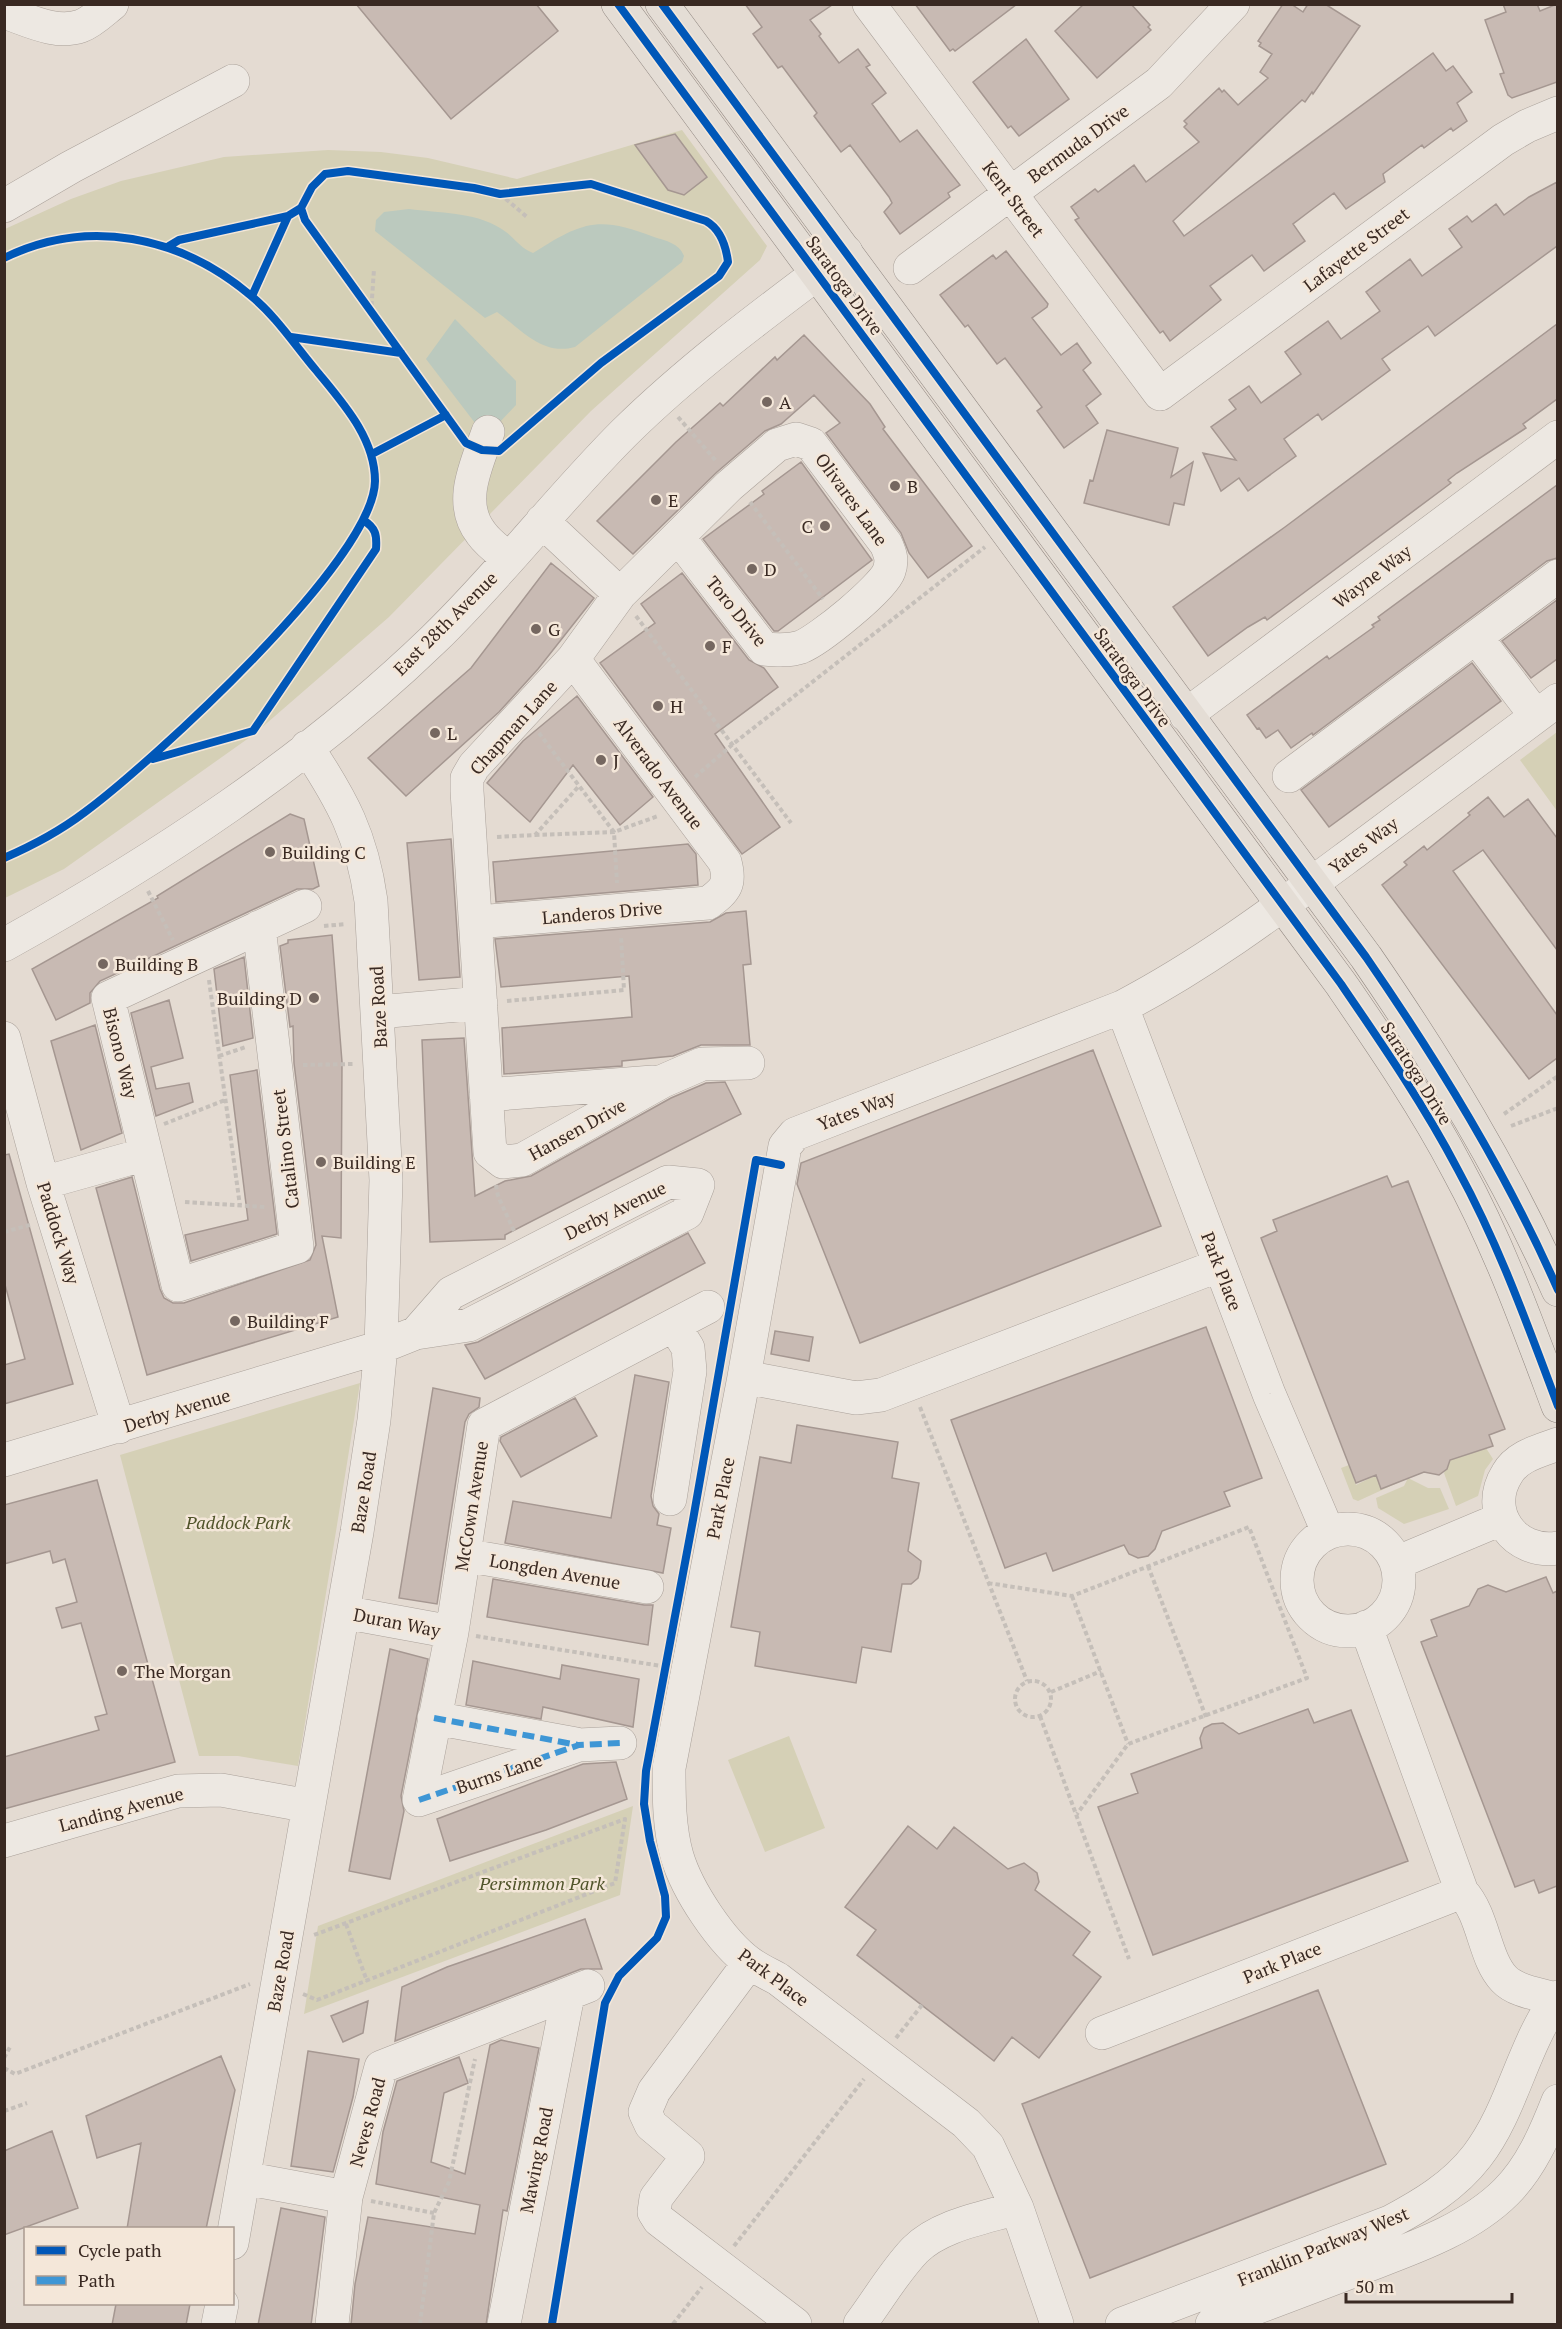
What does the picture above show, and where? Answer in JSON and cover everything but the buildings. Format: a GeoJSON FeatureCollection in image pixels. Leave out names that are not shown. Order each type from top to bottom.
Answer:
{"type":"FeatureCollection","features":[{"type":"Feature","properties":{"kind":"main road","name":"Saratoga Drive"},"geometry":{"type":"LineString","coordinates":[[618,4],[1007,530],[1383,1045],[1458,1170],[1514,1292],[1557,1406]]}},
{"type":"Feature","properties":{"kind":"main road","name":"Saratoga Drive"},"geometry":{"type":"LineString","coordinates":[[662,4],[1312,884],[1395,1000],[1447,1080],[1484,1143],[1557,1290]]}},
{"type":"Feature","properties":{"kind":"street"},"geometry":{"type":"LineString","coordinates":[[4,12],[48,27],[66,17],[82,26],[112,4]]}},
{"type":"Feature","properties":{"kind":"street","name":"Kent Street"},"geometry":{"type":"LineString","coordinates":[[869,4],[1160,394]]}},
{"type":"Feature","properties":{"kind":"street","name":"Bermuda Drive"},"geometry":{"type":"LineString","coordinates":[[910,268],[1159,83],[1233,4]]}},
{"type":"Feature","properties":{"kind":"street"},"geometry":{"type":"LineString","coordinates":[[4,206],[71,167],[233,81]]}},
{"type":"Feature","properties":{"kind":"street","name":"Lafayette Street"},"geometry":{"type":"LineString","coordinates":[[1160,394],[1503,140],[1557,113]]}},
{"type":"Feature","properties":{"kind":"street","name":"East 28th Avenue"},"geometry":{"type":"LineString","coordinates":[[4,945],[136,867],[223,809],[307,747],[392,677],[434,638],[625,432],[759,317],[846,252]]}},
{"type":"Feature","properties":{"kind":"street","name":"Wayne Way"},"geometry":{"type":"LineString","coordinates":[[1186,715],[1557,437]]}},
{"type":"Feature","properties":{"kind":"street","name":"Chapman Lane"},"geometry":{"type":"LineString","coordinates":[[490,1152],[467,778],[474,766],[573,659],[620,594],[734,482],[777,445],[796,439]]}},
{"type":"Feature","properties":{"kind":"street","name":"Olivares Lane"},"geometry":{"type":"LineString","coordinates":[[796,439],[811,444],[822,455],[886,543],[892,557],[889,572],[876,591],[839,619]]}},
{"type":"Feature","properties":{"kind":"street"},"geometry":{"type":"LineString","coordinates":[[484,441],[471,485],[469,503],[481,534],[508,558]]}},
{"type":"Feature","properties":{"kind":"street"},"geometry":{"type":"LineString","coordinates":[[542,521],[620,594]]}},
{"type":"Feature","properties":{"kind":"street","name":"Toro Drive"},"geometry":{"type":"LineString","coordinates":[[679,538],[764,649],[783,651],[802,646],[839,619]]}},
{"type":"Feature","properties":{"kind":"street"},"geometry":{"type":"LineString","coordinates":[[1290,776],[1557,576]]}},
{"type":"Feature","properties":{"kind":"street"},"geometry":{"type":"LineString","coordinates":[[1476,637],[1547,708]]}},
{"type":"Feature","properties":{"kind":"street","name":"Alverado Avenue"},"geometry":{"type":"LineString","coordinates":[[573,659],[725,862],[729,877],[723,892]]}},
{"type":"Feature","properties":{"kind":"street","name":"Yates Way"},"geometry":{"type":"LineString","coordinates":[[744,1377],[784,1146],[795,1134],[1122,1007],[1216,954],[1547,708]]}},
{"type":"Feature","properties":{"kind":"street","name":"Baze Road"},"geometry":{"type":"LineString","coordinates":[[234,2232],[343,1612],[374,1420],[381,1347],[386,1180],[381,1063],[368,872],[348,812],[307,747]]}},
{"type":"Feature","properties":{"kind":"street","name":"Landeros Drive"},"geometry":{"type":"LineString","coordinates":[[477,922],[708,903],[723,892]]}},
{"type":"Feature","properties":{"kind":"street","name":"Bisono Way"},"geometry":{"type":"LineString","coordinates":[[178,1285],[108,998],[306,906]]}},
{"type":"Feature","properties":{"kind":"street","name":"Catalino Street"},"geometry":{"type":"LineString","coordinates":[[178,1285],[297,1247],[259,927]]}},
{"type":"Feature","properties":{"kind":"street"},"geometry":{"type":"LineString","coordinates":[[378,1012],[481,1003]]}},
{"type":"Feature","properties":{"kind":"street","name":"Park Place"},"geometry":{"type":"LineString","coordinates":[[1122,1007],[1269,1394],[1328,1532]]}},
{"type":"Feature","properties":{"kind":"street","name":"Paddock Way"},"geometry":{"type":"LineString","coordinates":[[4,1038],[43,1183],[119,1427]]}},
{"type":"Feature","properties":{"kind":"street","name":"Hansen Drive"},"geometry":{"type":"LineString","coordinates":[[490,1152],[503,1162],[522,1160],[663,1081],[702,1064],[748,1063]]}},
{"type":"Feature","properties":{"kind":"street","name":"Hansen Drive"},"geometry":{"type":"LineString","coordinates":[[486,1095],[663,1081]]}},
{"type":"Feature","properties":{"kind":"street"},"geometry":{"type":"LineString","coordinates":[[43,1183],[144,1143]]}},
{"type":"Feature","properties":{"kind":"street","name":"Derby Avenue"},"geometry":{"type":"LineString","coordinates":[[4,1460],[381,1347],[416,1334],[470,1325],[687,1212],[698,1185],[668,1182],[451,1293],[416,1334]]}},
{"type":"Feature","properties":{"kind":"street"},"geometry":{"type":"LineString","coordinates":[[744,1377],[856,1398],[881,1395],[1220,1265]]}},
{"type":"Feature","properties":{"kind":"street","name":"McCown Avenue"},"geometry":{"type":"LineString","coordinates":[[419,1800],[452,1632],[484,1425],[708,1306]]}},
{"type":"Feature","properties":{"kind":"street"},"geometry":{"type":"LineString","coordinates":[[670,1499],[690,1371],[688,1348],[674,1325]]}},
{"type":"Feature","properties":{"kind":"street","name":"Park Place"},"geometry":{"type":"LineString","coordinates":[[744,1377],[669,1768],[669,1812],[677,1857],[694,1896],[723,1935],[749,1963],[778,1979],[966,2122],[988,2146],[1017,2208],[1057,2325]]}},
{"type":"Feature","properties":{"kind":"street"},"geometry":{"type":"LineString","coordinates":[[1557,1444],[1518,1461],[1507,1473],[1498,1504],[1501,1519],[1510,1533],[1520,1542],[1534,1548],[1557,1548]]}},
{"type":"Feature","properties":{"kind":"street"},"geometry":{"type":"LineString","coordinates":[[1396,1563],[1501,1519]]}},
{"type":"Feature","properties":{"kind":"street"},"geometry":{"type":"LineString","coordinates":[[1349,1528],[1369,1533],[1386,1545],[1396,1563],[1399,1582],[1395,1601],[1383,1617],[1366,1627],[1347,1631],[1327,1626],[1311,1615],[1300,1598],[1296,1579],[1301,1559],[1312,1543],[1328,1532],[1349,1528]]}},
{"type":"Feature","properties":{"kind":"street","name":"Longden Avenue"},"geometry":{"type":"LineString","coordinates":[[464,1555],[647,1587]]}},
{"type":"Feature","properties":{"kind":"street","name":"Duran Way"},"geometry":{"type":"LineString","coordinates":[[343,1612],[452,1632]]}},
{"type":"Feature","properties":{"kind":"street"},"geometry":{"type":"LineString","coordinates":[[1366,1627],[1462,1892],[1472,1903],[1497,1968],[1504,1979],[1516,1987],[1557,1998]]}},
{"type":"Feature","properties":{"kind":"street","name":"Burns Lane"},"geometry":{"type":"LineString","coordinates":[[434,1718],[579,1745],[620,1743]]}},
{"type":"Feature","properties":{"kind":"street","name":"Burns Lane"},"geometry":{"type":"LineString","coordinates":[[419,1800],[579,1745]]}},
{"type":"Feature","properties":{"kind":"street","name":"Landing Avenue"},"geometry":{"type":"LineString","coordinates":[[4,1841],[178,1791],[220,1790],[309,1806]]}},
{"type":"Feature","properties":{"kind":"street","name":"Park Place"},"geometry":{"type":"LineString","coordinates":[[1102,2033],[1462,1892]]}},
{"type":"Feature","properties":{"kind":"street"},"geometry":{"type":"LineString","coordinates":[[749,1963],[654,2091],[645,2112],[651,2125],[688,2156],[656,2198],[654,2212],[659,2220],[795,2325]]}},
{"type":"Feature","properties":{"kind":"street","name":"Neves Road"},"geometry":{"type":"LineString","coordinates":[[332,2325],[346,2197],[381,2067],[482,2026],[578,1991]]}},
{"type":"Feature","properties":{"kind":"street","name":"Mawing Road"},"geometry":{"type":"LineString","coordinates":[[504,2325],[578,1991]]}},
{"type":"Feature","properties":{"kind":"street","name":"Franklin Parkway West"},"geometry":{"type":"LineString","coordinates":[[1122,2325],[1390,2222],[1425,2203],[1477,2156],[1496,2124],[1539,2026],[1557,1998]]}},
{"type":"Feature","properties":{"kind":"street","name":"Franklin Parkway West"},"geometry":{"type":"LineString","coordinates":[[1212,2325],[1399,2253],[1450,2230],[1492,2204],[1521,2175],[1547,2129],[1557,2101]]}},
{"type":"Feature","properties":{"kind":"street"},"geometry":{"type":"LineString","coordinates":[[1465,2169],[1492,2204]]}},
{"type":"Feature","properties":{"kind":"street"},"geometry":{"type":"LineString","coordinates":[[244,2178],[346,2197]]}},
{"type":"Feature","properties":{"kind":"street"},"geometry":{"type":"LineString","coordinates":[[860,2325],[915,2250],[932,2237],[965,2223],[1017,2208]]}},
{"type":"Feature","properties":{"kind":"street"},"geometry":{"type":"LineString","coordinates":[[218,2325],[222,2305]]}},
{"type":"Feature","properties":{"kind":"path"},"geometry":{"type":"LineString","coordinates":[[491,192],[520,193]]}},
{"type":"Feature","properties":{"kind":"path"},"geometry":{"type":"LineString","coordinates":[[500,194],[527,217]]}},
{"type":"Feature","properties":{"kind":"path"},"geometry":{"type":"LineString","coordinates":[[371,313],[374,269]]}},
{"type":"Feature","properties":{"kind":"path"},"geometry":{"type":"LineString","coordinates":[[365,303],[377,321]]}},
{"type":"Feature","properties":{"kind":"path"},"geometry":{"type":"LineString","coordinates":[[662,399],[734,482],[839,619]]}},
{"type":"Feature","properties":{"kind":"path"},"geometry":{"type":"LineString","coordinates":[[470,838],[614,832],[679,801],[733,744],[1007,530]]}},
{"type":"Feature","properties":{"kind":"path"},"geometry":{"type":"LineString","coordinates":[[620,594],[790,823]]}},
{"type":"Feature","properties":{"kind":"path"},"geometry":{"type":"LineString","coordinates":[[535,835],[579,786]]}},
{"type":"Feature","properties":{"kind":"path"},"geometry":{"type":"LineString","coordinates":[[136,867],[195,957],[225,1100],[240,1206]]}},
{"type":"Feature","properties":{"kind":"path"},"geometry":{"type":"LineString","coordinates":[[275,1066],[381,1063]]}},
{"type":"Feature","properties":{"kind":"path"},"geometry":{"type":"LineString","coordinates":[[1504,1114],[1557,1076]]}},
{"type":"Feature","properties":{"kind":"path"},"geometry":{"type":"LineString","coordinates":[[144,1143],[225,1100]]}},
{"type":"Feature","properties":{"kind":"path"},"geometry":{"type":"LineString","coordinates":[[1511,1126],[1557,1108]]}},
{"type":"Feature","properties":{"kind":"path"},"geometry":{"type":"LineString","coordinates":[[490,1152],[498,1196],[525,1255]]}},
{"type":"Feature","properties":{"kind":"path"},"geometry":{"type":"LineString","coordinates":[[157,1200],[292,1209]]}},
{"type":"Feature","properties":{"kind":"path"},"geometry":{"type":"LineString","coordinates":[[4,1232],[30,1225]]}},
{"type":"Feature","properties":{"kind":"path"},"geometry":{"type":"LineString","coordinates":[[911,1384],[1027,1681]]}},
{"type":"Feature","properties":{"kind":"path"},"geometry":{"type":"LineString","coordinates":[[988,1583],[1072,1596],[1248,1527],[1307,1678],[1128,1744],[1077,1814]]}},
{"type":"Feature","properties":{"kind":"path"},"geometry":{"type":"LineString","coordinates":[[1148,1566],[1206,1717]]}},
{"type":"Feature","properties":{"kind":"path"},"geometry":{"type":"LineString","coordinates":[[1072,1596],[1128,1744]]}},
{"type":"Feature","properties":{"kind":"path"},"geometry":{"type":"LineString","coordinates":[[452,1632],[665,1667]]}},
{"type":"Feature","properties":{"kind":"path"},"geometry":{"type":"LineString","coordinates":[[663,1678],[668,1656]]}},
{"type":"Feature","properties":{"kind":"path"},"geometry":{"type":"LineString","coordinates":[[1051,1692],[1101,1671]]}},
{"type":"Feature","properties":{"kind":"path"},"geometry":{"type":"LineString","coordinates":[[1036,1680],[1044,1684],[1051,1692],[1052,1700],[1047,1711],[1040,1716],[1030,1718],[1015,1706],[1019,1686],[1027,1681],[1036,1680]]}},
{"type":"Feature","properties":{"kind":"path"},"geometry":{"type":"LineString","coordinates":[[1040,1716],[1129,1959]]}},
{"type":"Feature","properties":{"kind":"path"},"geometry":{"type":"LineString","coordinates":[[294,1989],[317,2000],[615,1883],[625,1819],[312,1935]]}},
{"type":"Feature","properties":{"kind":"path"},"geometry":{"type":"LineString","coordinates":[[346,1924],[367,1981]]}},
{"type":"Feature","properties":{"kind":"path"},"geometry":{"type":"LineString","coordinates":[[4,2068],[15,2074],[254,1983]]}},
{"type":"Feature","properties":{"kind":"path"},"geometry":{"type":"LineString","coordinates":[[673,2325],[922,2005]]}},
{"type":"Feature","properties":{"kind":"path"},"geometry":{"type":"LineString","coordinates":[[420,2325],[434,2213],[449,2182],[482,2026]]}},
{"type":"Feature","properties":{"kind":"path"},"geometry":{"type":"LineString","coordinates":[[4,2058],[10,2047]]}},
{"type":"Feature","properties":{"kind":"path"},"geometry":{"type":"LineString","coordinates":[[4,2111],[27,2103]]}},
{"type":"Feature","properties":{"kind":"path"},"geometry":{"type":"LineString","coordinates":[[346,2197],[434,2213]]}},
{"type":"Feature","properties":{"kind":"green space"},"geometry":{"type":"Polygon","coordinates":[[[682,130],[767,246],[760,260],[591,411],[389,617],[253,735],[64,869],[5,898],[5,229],[71,199],[121,181],[224,157],[328,150],[381,152],[428,158],[517,179],[682,130]]]}},
{"type":"Feature","properties":{"kind":"green space"},"geometry":{"type":"Polygon","coordinates":[[[1557,732],[1557,811],[1520,760],[1557,732]]]}},
{"type":"Feature","properties":{"kind":"green space","name":"Paddock Park"},"geometry":{"type":"Polygon","coordinates":[[[360,1383],[298,1766],[238,1756],[199,1756],[120,1455],[360,1383]]]}},
{"type":"Feature","properties":{"kind":"green space"},"geometry":{"type":"Polygon","coordinates":[[[1486,1448],[1493,1459],[1485,1470],[1478,1496],[1456,1506],[1444,1473],[1450,1460],[1486,1448]]]}},
{"type":"Feature","properties":{"kind":"green space"},"geometry":{"type":"Polygon","coordinates":[[[1349,1465],[1356,1485],[1376,1475],[1382,1488],[1406,1479],[1358,1501],[1353,1499],[1341,1468],[1349,1465]]]}},
{"type":"Feature","properties":{"kind":"green space"},"geometry":{"type":"Polygon","coordinates":[[[1408,1478],[1428,1488],[1440,1488],[1449,1509],[1404,1524],[1378,1508],[1376,1498],[1404,1486],[1408,1478]]]}},
{"type":"Feature","properties":{"kind":"green space"},"geometry":{"type":"Polygon","coordinates":[[[789,1736],[825,1828],[765,1852],[728,1760],[789,1736]]]}},
{"type":"Feature","properties":{"kind":"green space","name":"Persimmon Park"},"geometry":{"type":"Polygon","coordinates":[[[633,1806],[620,1895],[304,2014],[318,1926],[633,1806]]]}},
{"type":"Feature","properties":{"kind":"shaded area"},"geometry":{"type":"Polygon","coordinates":[[[409,209],[479,219],[505,231],[533,253],[565,234],[591,225],[604,224],[635,230],[667,241],[679,248],[684,256],[682,262],[575,347],[552,348],[533,340],[497,312],[485,318],[375,231],[376,220],[384,212],[409,209]]]}},
{"type":"Feature","properties":{"kind":"shaded area"},"geometry":{"type":"Polygon","coordinates":[[[455,319],[516,381],[516,405],[498,424],[475,423],[426,359],[455,319]]]}},
{"type":"Feature","properties":{"kind":"marked path"},"geometry":{"type":"LineString","coordinates":[[434,1718],[578,1745]]}},
{"type":"Feature","properties":{"kind":"marked path"},"geometry":{"type":"LineString","coordinates":[[419,1800],[579,1745],[620,1743]]}},
{"type":"Feature","properties":{"kind":"cycle path"},"geometry":{"type":"LineString","coordinates":[[618,4],[1372,1029],[1431,1122],[1473,1198],[1512,1286],[1558,1406]]}},
{"type":"Feature","properties":{"kind":"cycle path"},"geometry":{"type":"LineString","coordinates":[[662,4],[1366,957],[1470,1119],[1516,1203],[1558,1290]]}},
{"type":"Feature","properties":{"kind":"cycle path"},"geometry":{"type":"LineString","coordinates":[[169,246],[179,240],[288,216],[301,208],[312,187],[325,174],[348,171],[474,188],[500,194],[591,184],[706,221],[722,239],[728,262],[719,276],[601,363],[499,451],[482,450],[466,443],[305,220],[301,208]]}},
{"type":"Feature","properties":{"kind":"cycle path"},"geometry":{"type":"LineString","coordinates":[[252,296],[288,216]]}},
{"type":"Feature","properties":{"kind":"cycle path"},"geometry":{"type":"LineString","coordinates":[[4,258],[36,245],[68,238],[100,236],[132,239],[164,247],[194,259],[223,275],[268,312],[355,420],[369,449],[375,481],[365,516],[339,559],[300,608],[254,658],[158,751],[85,812],[36,843],[4,858]]}},
{"type":"Feature","properties":{"kind":"cycle path"},"geometry":{"type":"LineString","coordinates":[[291,337],[401,353]]}},
{"type":"Feature","properties":{"kind":"cycle path"},"geometry":{"type":"LineString","coordinates":[[372,454],[446,415]]}},
{"type":"Feature","properties":{"kind":"cycle path"},"geometry":{"type":"LineString","coordinates":[[153,759],[253,731],[376,549],[375,532],[363,520]]}},
{"type":"Feature","properties":{"kind":"cycle path"},"geometry":{"type":"LineString","coordinates":[[552,2324],[605,2003],[619,1976],[657,1938],[666,1917],[665,1896],[650,1841],[644,1804],[646,1771],[756,1160],[781,1165]]}},
{"type":"Feature","properties":{"kind":"place","name":"A"},"geometry":{"type":"Point","coordinates":[767,402]}},
{"type":"Feature","properties":{"kind":"place","name":"B"},"geometry":{"type":"Point","coordinates":[895,486]}},
{"type":"Feature","properties":{"kind":"place","name":"E"},"geometry":{"type":"Point","coordinates":[656,500]}},
{"type":"Feature","properties":{"kind":"place","name":"C"},"geometry":{"type":"Point","coordinates":[825,526]}},
{"type":"Feature","properties":{"kind":"place","name":"D"},"geometry":{"type":"Point","coordinates":[752,569]}},
{"type":"Feature","properties":{"kind":"place","name":"G"},"geometry":{"type":"Point","coordinates":[536,629]}},
{"type":"Feature","properties":{"kind":"place","name":"F"},"geometry":{"type":"Point","coordinates":[710,646]}},
{"type":"Feature","properties":{"kind":"place","name":"H"},"geometry":{"type":"Point","coordinates":[658,706]}},
{"type":"Feature","properties":{"kind":"place","name":"L"},"geometry":{"type":"Point","coordinates":[435,733]}},
{"type":"Feature","properties":{"kind":"place","name":"J"},"geometry":{"type":"Point","coordinates":[601,760]}},
{"type":"Feature","properties":{"kind":"place","name":"Building C"},"geometry":{"type":"Point","coordinates":[270,852]}},
{"type":"Feature","properties":{"kind":"place","name":"Building B"},"geometry":{"type":"Point","coordinates":[103,964]}},
{"type":"Feature","properties":{"kind":"place","name":"Building D"},"geometry":{"type":"Point","coordinates":[314,998]}},
{"type":"Feature","properties":{"kind":"place","name":"Building E"},"geometry":{"type":"Point","coordinates":[321,1162]}},
{"type":"Feature","properties":{"kind":"place","name":"Building F"},"geometry":{"type":"Point","coordinates":[235,1321]}},
{"type":"Feature","properties":{"kind":"place","name":"The Morgan"},"geometry":{"type":"Point","coordinates":[122,1671]}}]}
